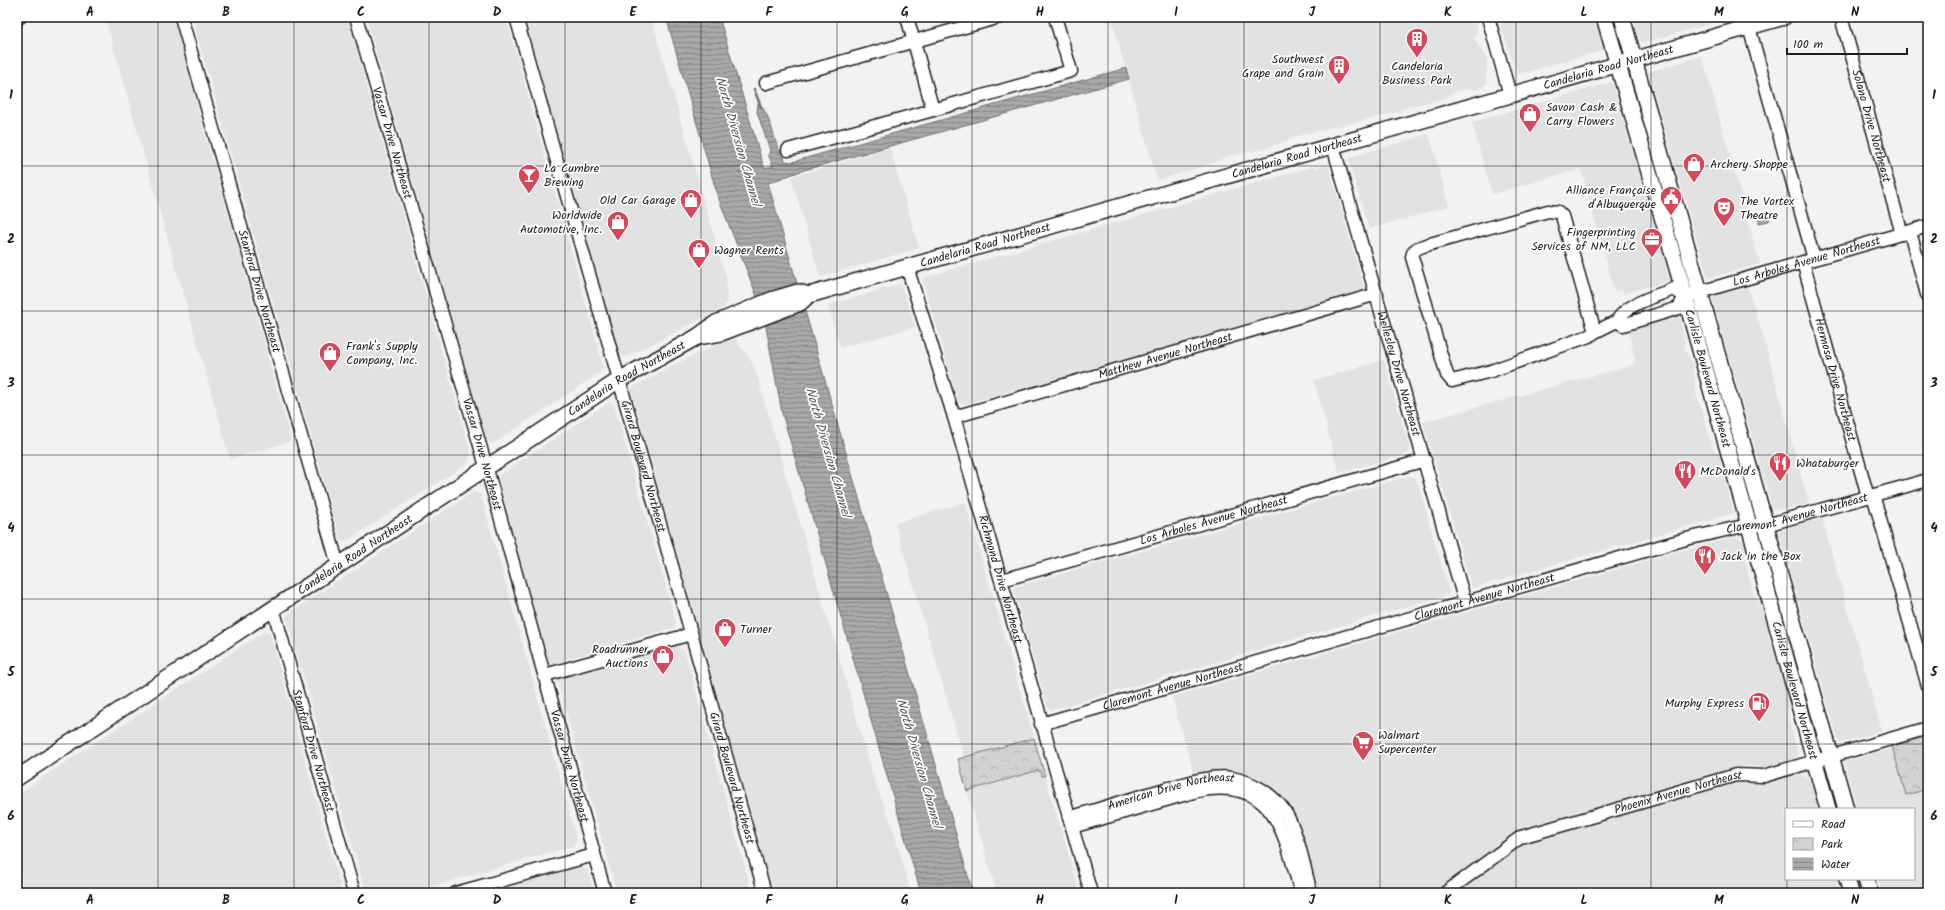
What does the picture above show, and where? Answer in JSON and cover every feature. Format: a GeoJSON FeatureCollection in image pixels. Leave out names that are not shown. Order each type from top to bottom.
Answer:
{"type":"FeatureCollection","features":[{"type":"Feature","properties":{"kind":"main road","name":"Carlisle Boulevard Northeast"},"geometry":{"type":"LineString","coordinates":[[1604,17],[1685,296],[1828,808]]}},
{"type":"Feature","properties":{"kind":"main road","name":"Carlisle Boulevard Northeast"},"geometry":{"type":"LineString","coordinates":[[1622,17],[1846,808]]}},
{"type":"Feature","properties":{"kind":"main road","name":"Candelaria Road Northeast"},"geometry":{"type":"LineString","coordinates":[[17,778],[619,380],[697,337],[721,333],[749,315],[800,303],[809,295],[1784,17]]}},
{"type":"Feature","properties":{"kind":"main road"},"geometry":{"type":"LineString","coordinates":[[1778,630],[1790,636],[1804,683],[1814,696]]}},
{"type":"Feature","properties":{"kind":"main road"},"geometry":{"type":"LineString","coordinates":[[1848,880],[1851,893]]}},
{"type":"Feature","properties":{"kind":"main road"},"geometry":{"type":"LineString","coordinates":[[1866,880],[1870,893]]}},
{"type":"Feature","properties":{"kind":"street","name":"Stanford Drive Northeast"},"geometry":{"type":"LineString","coordinates":[[181,17],[338,565]]}},
{"type":"Feature","properties":{"kind":"street","name":"Vassar Drive Northeast"},"geometry":{"type":"LineString","coordinates":[[356,17],[545,675],[605,893]]}},
{"type":"Feature","properties":{"kind":"street","name":"Girard Boulevard Northeast"},"geometry":{"type":"LineString","coordinates":[[516,17],[764,893]]}},
{"type":"Feature","properties":{"kind":"street"},"geometry":{"type":"LineString","coordinates":[[907,17],[933,110]]}},
{"type":"Feature","properties":{"kind":"street"},"geometry":{"type":"LineString","coordinates":[[766,83],[1000,17]]}},
{"type":"Feature","properties":{"kind":"street"},"geometry":{"type":"LineString","coordinates":[[788,150],[1071,71],[1055,17]]}},
{"type":"Feature","properties":{"kind":"street"},"geometry":{"type":"LineString","coordinates":[[1488,17],[1510,96]]}},
{"type":"Feature","properties":{"kind":"street","name":"Solano Drive Northeast"},"geometry":{"type":"LineString","coordinates":[[1841,17],[1906,233],[1928,298]]}},
{"type":"Feature","properties":{"kind":"street","name":"Hermosa Drive Northeast"},"geometry":{"type":"LineString","coordinates":[[1749,27],[1808,261],[1870,496],[1928,686]]}},
{"type":"Feature","properties":{"kind":"street","name":"Wellesley Drive Northeast"},"geometry":{"type":"LineString","coordinates":[[1334,146],[1465,602]]}},
{"type":"Feature","properties":{"kind":"street"},"geometry":{"type":"LineString","coordinates":[[1595,332],[1562,216],[1558,212],[1548,211],[1423,246],[1416,248],[1413,253],[1412,257],[1447,375],[1452,381],[1545,353],[1589,336],[1617,321],[1621,314],[1673,289],[1685,296],[1679,308],[1628,324],[1623,325],[1617,321]]}},
{"type":"Feature","properties":{"kind":"street","name":"Los Arboles Avenue Northeast"},"geometry":{"type":"LineString","coordinates":[[1685,296],[1928,226]]}},
{"type":"Feature","properties":{"kind":"street","name":"Richmond Drive Northeast"},"geometry":{"type":"LineString","coordinates":[[907,267],[954,417],[1002,580],[1041,724],[1091,893]]}},
{"type":"Feature","properties":{"kind":"street","name":"Matthew Avenue Northeast"},"geometry":{"type":"LineString","coordinates":[[954,417],[1377,294]]}},
{"type":"Feature","properties":{"kind":"street","name":"Los Arboles Avenue Northeast"},"geometry":{"type":"LineString","coordinates":[[1002,580],[1425,460]]}},
{"type":"Feature","properties":{"kind":"street","name":"Claremont Avenue Northeast"},"geometry":{"type":"LineString","coordinates":[[1041,724],[1686,539],[1748,525],[1766,525],[1928,480]]}},
{"type":"Feature","properties":{"kind":"street","name":"Stanford Drive Northeast"},"geometry":{"type":"LineString","coordinates":[[273,608],[354,893]]}},
{"type":"Feature","properties":{"kind":"street"},"geometry":{"type":"LineString","coordinates":[[545,675],[691,634]]}},
{"type":"Feature","properties":{"kind":"street","name":"Phoenix Avenue Northeast"},"geometry":{"type":"LineString","coordinates":[[1445,893],[1521,837],[1736,775],[1764,776],[1928,728]]}},
{"type":"Feature","properties":{"kind":"street","name":"American Drive Northeast"},"geometry":{"type":"LineString","coordinates":[[1071,822],[1217,787],[1241,791],[1267,799]]}},
{"type":"Feature","properties":{"kind":"street"},"geometry":{"type":"LineString","coordinates":[[1267,799],[1274,816],[1282,829],[1301,893]]}},
{"type":"Feature","properties":{"kind":"street"},"geometry":{"type":"LineString","coordinates":[[1267,799],[1283,810],[1292,826],[1311,893]]}},
{"type":"Feature","properties":{"kind":"street"},"geometry":{"type":"LineString","coordinates":[[456,893],[594,854]]}},
{"type":"Feature","properties":{"kind":"shaded area"},"geometry":{"type":"Polygon","coordinates":[[[105,17],[174,17],[203,129],[244,266],[291,441],[230,459],[105,17]]]}},
{"type":"Feature","properties":{"kind":"shaded area"},"geometry":{"type":"Polygon","coordinates":[[[192,17],[347,17],[471,454],[468,463],[345,542],[342,542],[340,539],[192,17]]]}},
{"type":"Feature","properties":{"kind":"shaded area"},"geometry":{"type":"Polygon","coordinates":[[[366,17],[506,17],[604,369],[494,443],[490,443],[486,440],[366,17]]]}},
{"type":"Feature","properties":{"kind":"shaded area"},"geometry":{"type":"Polygon","coordinates":[[[524,17],[651,17],[726,277],[727,304],[724,304],[725,307],[628,356],[623,356],[617,347],[524,17]]]}},
{"type":"Feature","properties":{"kind":"shaded area"},"geometry":{"type":"Polygon","coordinates":[[[1111,17],[1475,17],[1478,30],[1474,39],[1487,59],[1486,77],[1488,82],[1480,89],[1460,90],[1443,99],[1410,106],[1396,113],[1304,134],[1268,148],[1232,155],[1199,168],[1157,180],[1111,17]]]}},
{"type":"Feature","properties":{"kind":"shaded area"},"geometry":{"type":"Polygon","coordinates":[[[1498,17],[1595,17],[1604,50],[1517,75],[1498,17]]]}},
{"type":"Feature","properties":{"kind":"shaded area"},"geometry":{"type":"Polygon","coordinates":[[[1633,17],[1720,17],[1721,21],[1642,43],[1640,42],[1633,17]]]}},
{"type":"Feature","properties":{"kind":"shaded area"},"geometry":{"type":"Polygon","coordinates":[[[1702,56],[1760,264],[1708,278],[1648,72],[1702,56]]]}},
{"type":"Feature","properties":{"kind":"shaded area"},"geometry":{"type":"Polygon","coordinates":[[[1612,82],[1670,280],[1623,294],[1622,289],[1614,291],[1581,169],[1492,194],[1472,122],[1612,82]]]}},
{"type":"Feature","properties":{"kind":"shaded area"},"geometry":{"type":"Polygon","coordinates":[[[1429,134],[1449,206],[1369,229],[1348,158],[1429,134]]]}},
{"type":"Feature","properties":{"kind":"shaded area"},"geometry":{"type":"Polygon","coordinates":[[[890,148],[919,248],[820,277],[791,177],[890,148]]]}},
{"type":"Feature","properties":{"kind":"shaded area"},"geometry":{"type":"Polygon","coordinates":[[[1328,164],[1365,291],[965,404],[959,403],[923,281],[925,277],[1315,166],[1316,168],[1328,164]]]}},
{"type":"Feature","properties":{"kind":"shaded area"},"geometry":{"type":"Polygon","coordinates":[[[901,284],[915,327],[840,348],[828,305],[901,284]]]}},
{"type":"Feature","properties":{"kind":"shaded area"},"geometry":{"type":"Polygon","coordinates":[[[1748,287],[1764,339],[1809,504],[1776,510],[1772,507],[1712,297],[1748,287]]]}},
{"type":"Feature","properties":{"kind":"shaded area"},"geometry":{"type":"Polygon","coordinates":[[[1680,316],[1685,348],[1693,366],[1696,393],[1713,448],[1719,455],[1734,513],[1472,588],[1423,422],[1636,364],[1628,330],[1680,316]]]}},
{"type":"Feature","properties":{"kind":"shaded area"},"geometry":{"type":"Polygon","coordinates":[[[734,337],[754,365],[875,782],[893,829],[911,893],[773,893],[631,390],[633,387],[685,359],[734,337]]]}},
{"type":"Feature","properties":{"kind":"shaded area"},"geometry":{"type":"Polygon","coordinates":[[[1384,360],[1410,450],[1407,454],[1339,473],[1314,380],[1384,360]]]}},
{"type":"Feature","properties":{"kind":"shaded area"},"geometry":{"type":"Polygon","coordinates":[[[609,402],[614,405],[676,622],[675,626],[672,628],[551,664],[548,662],[498,476],[609,402]]]}},
{"type":"Feature","properties":{"kind":"shaded area"},"geometry":{"type":"Polygon","coordinates":[[[1409,476],[1416,477],[1450,594],[1055,709],[1051,710],[1047,706],[1014,591],[1015,587],[1409,476]]]}},
{"type":"Feature","properties":{"kind":"shaded area"},"geometry":{"type":"Polygon","coordinates":[[[473,492],[480,494],[482,498],[577,840],[573,846],[409,893],[366,893],[286,617],[288,614],[473,492]]]}},
{"type":"Feature","properties":{"kind":"shaded area"},"geometry":{"type":"Polygon","coordinates":[[[965,502],[1034,737],[964,758],[895,523],[965,502]]]}},
{"type":"Feature","properties":{"kind":"shaded area"},"geometry":{"type":"Polygon","coordinates":[[[1822,518],[1882,731],[1839,743],[1778,531],[1822,518]]]}},
{"type":"Feature","properties":{"kind":"shaded area"},"geometry":{"type":"Polygon","coordinates":[[[1736,537],[1743,541],[1746,566],[1753,592],[1761,606],[1788,698],[1788,716],[1798,753],[1796,758],[1766,767],[1743,766],[1524,829],[1514,834],[1433,893],[1317,893],[1296,824],[1275,793],[1261,782],[1227,771],[1194,775],[1172,697],[1680,551],[1736,537]]]}},
{"type":"Feature","properties":{"kind":"shaded area"},"geometry":{"type":"Polygon","coordinates":[[[265,631],[270,634],[342,893],[25,893],[17,865],[17,794],[265,631]]]}},
{"type":"Feature","properties":{"kind":"shaded area"},"geometry":{"type":"Polygon","coordinates":[[[675,645],[685,652],[752,893],[617,893],[557,680],[675,645]]]}},
{"type":"Feature","properties":{"kind":"shaded area"},"geometry":{"type":"Polygon","coordinates":[[[1892,746],[1906,795],[1928,789],[1928,893],[1881,893],[1879,880],[1915,880],[1915,808],[1857,808],[1844,761],[1889,749],[1892,746]]]}},
{"type":"Feature","properties":{"kind":"shaded area"},"geometry":{"type":"Polygon","coordinates":[[[1040,770],[1043,777],[1045,776],[1080,893],[997,893],[967,791],[1040,770]]]}},
{"type":"Feature","properties":{"kind":"shaded area"},"geometry":{"type":"Polygon","coordinates":[[[1788,776],[1803,776],[1811,780],[1819,808],[1785,808],[1785,880],[1838,880],[1841,893],[1456,893],[1523,842],[1721,785],[1762,782],[1788,776]]]}},
{"type":"Feature","properties":{"kind":"shaded area"},"geometry":{"type":"Polygon","coordinates":[[[580,866],[588,870],[594,893],[485,893],[580,866]]]}},
{"type":"Feature","properties":{"kind":"green space"},"geometry":{"type":"Polygon","coordinates":[[[1928,736],[1928,789],[1906,795],[1892,746],[1928,736]]]}},
{"type":"Feature","properties":{"kind":"green space"},"geometry":{"type":"Polygon","coordinates":[[[1034,738],[1045,776],[1042,776],[1039,770],[967,791],[958,759],[1034,738]]]}},
{"type":"Feature","properties":{"kind":"water","name":"North Diversion Channel"},"geometry":{"type":"Polygon","coordinates":[[[666,17],[719,17],[764,168],[773,166],[768,154],[771,153],[757,112],[758,103],[768,118],[779,151],[782,150],[785,161],[792,162],[1126,68],[1129,79],[801,171],[768,183],[973,893],[921,893],[782,413],[766,327],[756,294],[718,197],[666,17]]]}},
{"type":"Feature","properties":{"kind":"water"},"geometry":{"type":"Polygon","coordinates":[[[1767,215],[1770,216],[1769,221],[1759,223],[1759,217],[1767,215]]]}},
{"type":"Feature","properties":{"kind":"waterway"},"geometry":{"type":"LineString","coordinates":[[754,89],[761,107]]}},
{"type":"Feature","properties":{"kind":"place","name":"Candelaria Business Park"},"geometry":{"type":"Point","coordinates":[1417,58]}},
{"type":"Feature","properties":{"kind":"place","name":"Southwest Grape and Grain"},"geometry":{"type":"Point","coordinates":[1339,86]}},
{"type":"Feature","properties":{"kind":"place","name":"Savon Cash & Carry Flowers"},"geometry":{"type":"Point","coordinates":[1530,134]}},
{"type":"Feature","properties":{"kind":"place","name":"Archery Shoppe"},"geometry":{"type":"Point","coordinates":[1694,184]}},
{"type":"Feature","properties":{"kind":"place","name":"La Cumbre Brewing"},"geometry":{"type":"Point","coordinates":[529,194]}},
{"type":"Feature","properties":{"kind":"place","name":"Alliance Française d'Albuquerque"},"geometry":{"type":"Point","coordinates":[1671,216]}},
{"type":"Feature","properties":{"kind":"place","name":"Old Car Garage"},"geometry":{"type":"Point","coordinates":[691,220]}},
{"type":"Feature","properties":{"kind":"place","name":"The Vortex Theatre"},"geometry":{"type":"Point","coordinates":[1724,228]}},
{"type":"Feature","properties":{"kind":"place","name":"Worldwide Automotive, Inc."},"geometry":{"type":"Point","coordinates":[618,242]}},
{"type":"Feature","properties":{"kind":"place","name":"Fingerprinting Services of NM, LLC"},"geometry":{"type":"Point","coordinates":[1652,258]}},
{"type":"Feature","properties":{"kind":"place","name":"Wagner Rents"},"geometry":{"type":"Point","coordinates":[699,270]}},
{"type":"Feature","properties":{"kind":"place","name":"Frank's Supply Company, Inc."},"geometry":{"type":"Point","coordinates":[330,372]}},
{"type":"Feature","properties":{"kind":"place","name":"Whataburger"},"geometry":{"type":"Point","coordinates":[1780,482]}},
{"type":"Feature","properties":{"kind":"place","name":"McDonald's"},"geometry":{"type":"Point","coordinates":[1685,490]}},
{"type":"Feature","properties":{"kind":"place","name":"Jack in the Box"},"geometry":{"type":"Point","coordinates":[1705,576]}},
{"type":"Feature","properties":{"kind":"place","name":"Turner"},"geometry":{"type":"Point","coordinates":[725,648]}},
{"type":"Feature","properties":{"kind":"place","name":"Roadrunner Auctions"},"geometry":{"type":"Point","coordinates":[663,676]}},
{"type":"Feature","properties":{"kind":"place","name":"Murphy Express"},"geometry":{"type":"Point","coordinates":[1759,722]}},
{"type":"Feature","properties":{"kind":"place","name":"Walmart Supercenter"},"geometry":{"type":"Point","coordinates":[1363,762]}}]}
